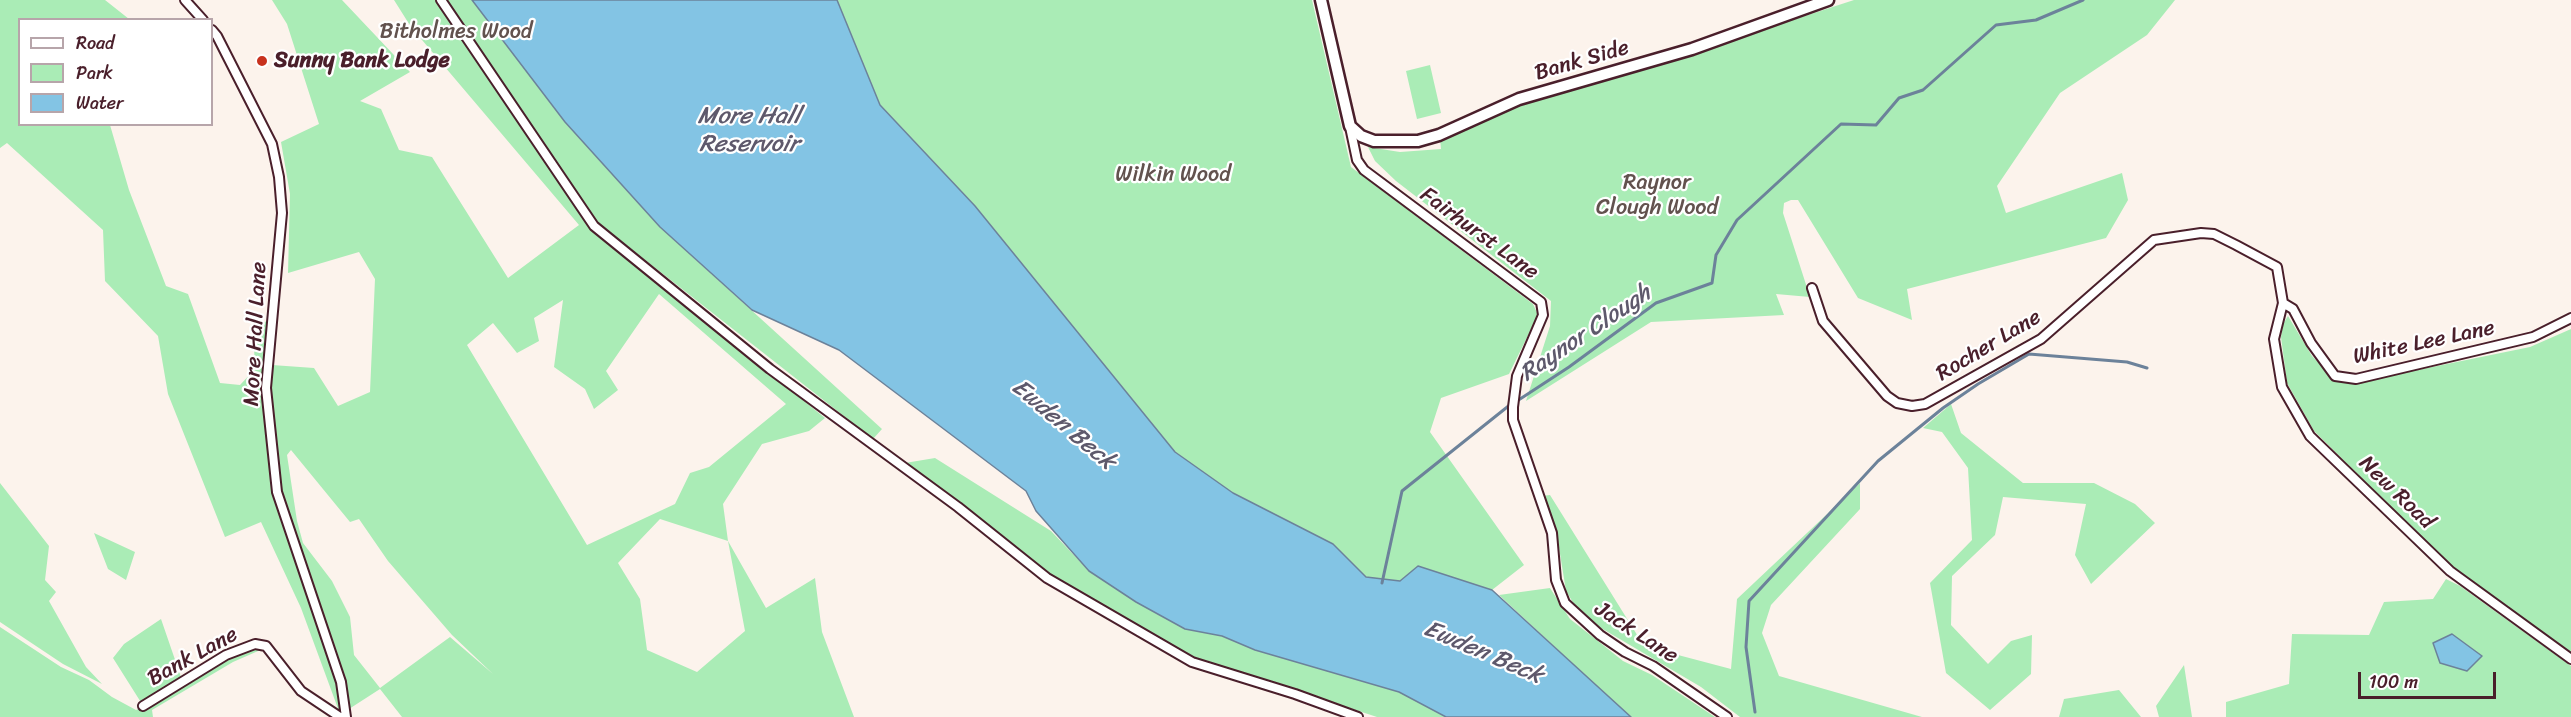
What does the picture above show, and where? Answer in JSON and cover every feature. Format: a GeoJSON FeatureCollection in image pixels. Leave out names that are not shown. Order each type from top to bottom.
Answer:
{"type":"FeatureCollection","features":[{"type":"Feature","properties":{"kind":"street"},"geometry":{"type":"LineString","coordinates":[[185,0],[201,18]]}},
{"type":"Feature","properties":{"kind":"street"},"geometry":{"type":"LineString","coordinates":[[441,0],[594,226],[770,369],[958,507],[1047,578],[1192,662],[1295,694],[1358,717]]}},
{"type":"Feature","properties":{"kind":"street"},"geometry":{"type":"LineString","coordinates":[[1321,0],[1350,126]]}},
{"type":"Feature","properties":{"kind":"street","name":"Bank Side"},"geometry":{"type":"LineString","coordinates":[[1350,126],[1361,136],[1374,141],[1418,141],[1439,135],[1519,99],[1692,49],[1828,0]]}},
{"type":"Feature","properties":{"kind":"street","name":"More Hall Lane"},"geometry":{"type":"LineString","coordinates":[[213,31],[272,144],[279,177],[282,213],[266,388],[277,492],[341,682],[346,717]]}},
{"type":"Feature","properties":{"kind":"street","name":"Fairhurst Lane"},"geometry":{"type":"LineString","coordinates":[[1350,126],[1357,160],[1364,170],[1541,302],[1543,315],[1517,376],[1513,420]]}},
{"type":"Feature","properties":{"kind":"street","name":"Rocher Lane"},"geometry":{"type":"LineString","coordinates":[[1812,288],[1823,321],[1880,388],[1897,403],[1912,406],[1925,404],[2041,339],[2154,240],[2201,233],[2214,234],[2277,267],[2283,303]]}},
{"type":"Feature","properties":{"kind":"street","name":"White Lee Lane"},"geometry":{"type":"LineString","coordinates":[[2283,303],[2293,309],[2311,344],[2335,376],[2356,379],[2534,337],[2571,318]]}},
{"type":"Feature","properties":{"kind":"street","name":"New Road"},"geometry":{"type":"LineString","coordinates":[[2283,303],[2274,339],[2282,387],[2310,436],[2450,571],[2571,659]]}},
{"type":"Feature","properties":{"kind":"street","name":"Jack Lane"},"geometry":{"type":"LineString","coordinates":[[1513,420],[1552,533],[1556,580],[1565,603],[1600,635],[1625,652],[1653,666],[1727,717]]}},
{"type":"Feature","properties":{"kind":"street","name":"Bank Lane"},"geometry":{"type":"LineString","coordinates":[[143,706],[226,656],[255,644],[266,646],[301,691],[340,717]]}},
{"type":"Feature","properties":{"kind":"green space"},"geometry":{"type":"Polygon","coordinates":[[[0,0],[105,0],[128,18],[18,18],[18,126],[110,126],[129,190],[166,286],[188,294],[220,383],[240,385],[255,369],[253,325],[268,321],[263,386],[274,493],[338,684],[340,714],[301,608],[261,522],[225,537],[168,394],[158,336],[105,281],[103,230],[7,143],[0,148],[0,0]]]}},
{"type":"Feature","properties":{"kind":"green space","name":"Bitholmes Wood"},"geometry":{"type":"Polygon","coordinates":[[[272,0],[342,0],[410,72],[360,101],[381,109],[399,150],[432,157],[508,278],[579,225],[411,27],[394,0],[472,0],[565,122],[660,227],[882,429],[873,439],[598,223],[571,183],[573,200],[591,229],[825,418],[809,431],[762,444],[723,504],[728,541],[766,608],[815,578],[822,632],[854,717],[402,717],[380,689],[349,709],[279,491],[269,388],[272,365],[314,368],[338,406],[370,392],[375,279],[359,252],[288,273],[290,194],[281,142],[319,124],[287,24],[272,0]],[[659,294],[606,371],[618,390],[594,409],[585,389],[554,367],[563,300],[534,318],[539,341],[517,353],[493,323],[467,345],[587,545],[675,504],[690,473],[709,467],[786,404],[659,294]],[[291,450],[287,455],[297,521],[303,543],[332,581],[350,617],[354,655],[380,688],[450,637],[493,674],[452,635],[388,561],[359,519],[350,522],[291,450]],[[660,519],[618,563],[640,599],[647,650],[697,672],[745,631],[728,541],[660,519]]]}},
{"type":"Feature","properties":{"kind":"green space","name":"Wilkin Wood"},"geometry":{"type":"Polygon","coordinates":[[[837,0],[1312,0],[1351,167],[1533,304],[1538,315],[1509,374],[1441,398],[1430,432],[1524,565],[1492,590],[1418,566],[1400,581],[1366,577],[1333,544],[1233,493],[1175,452],[975,206],[880,105],[837,0]]]}},
{"type":"Feature","properties":{"kind":"green space","name":"Raynor Clough Wood"},"geometry":{"type":"Polygon","coordinates":[[[1854,0],[2175,0],[2147,35],[2060,93],[1997,186],[2006,213],[2122,173],[2128,200],[2106,238],[1907,289],[1912,320],[1858,298],[1798,200],[1791,200],[1784,203],[1783,213],[1810,297],[1776,294],[1784,315],[1651,322],[1526,401],[1550,326],[1551,301],[1396,181],[1375,161],[1368,147],[1400,152],[1441,149],[1440,138],[1525,102],[1667,61],[1854,0]]]}},
{"type":"Feature","properties":{"kind":"green space"},"geometry":{"type":"Polygon","coordinates":[[[1430,65],[1441,113],[1417,119],[1406,71],[1430,65]]]}},
{"type":"Feature","properties":{"kind":"green space"},"geometry":{"type":"Polygon","coordinates":[[[2288,316],[2312,356],[2334,379],[2354,383],[2530,347],[2571,329],[2571,652],[2452,567],[2314,431],[2287,383],[2281,337],[2283,324],[2288,316]]]}},
{"type":"Feature","properties":{"kind":"green space"},"geometry":{"type":"Polygon","coordinates":[[[1951,404],[1961,433],[2023,483],[2094,483],[2135,504],[2155,523],[2091,584],[2075,555],[2086,504],[2003,497],[1995,535],[1952,576],[1951,625],[1988,664],[2011,641],[2032,635],[2031,674],[1990,710],[1946,673],[1930,583],[1972,540],[1968,468],[1942,432],[1923,428],[1951,404]]]}},
{"type":"Feature","properties":{"kind":"green space"},"geometry":{"type":"Polygon","coordinates":[[[935,458],[1051,531],[1089,571],[1185,629],[1222,636],[1255,650],[1399,692],[1446,717],[1377,717],[1194,657],[1047,573],[905,463],[935,458]]]}},
{"type":"Feature","properties":{"kind":"green space"},"geometry":{"type":"Polygon","coordinates":[[[0,483],[49,546],[45,580],[56,592],[49,601],[86,667],[102,684],[63,664],[0,622],[0,483]]]}},
{"type":"Feature","properties":{"kind":"green space"},"geometry":{"type":"Polygon","coordinates":[[[1860,483],[1860,509],[1771,605],[1762,633],[1779,676],[1922,717],[1740,717],[1701,687],[1596,625],[1577,609],[1566,591],[1556,529],[1542,496],[1550,495],[1644,646],[1731,669],[1737,599],[1860,483]]]}},
{"type":"Feature","properties":{"kind":"green space"},"geometry":{"type":"Polygon","coordinates":[[[94,533],[135,552],[126,580],[108,569],[94,533]]]}},
{"type":"Feature","properties":{"kind":"green space"},"geometry":{"type":"Polygon","coordinates":[[[2446,579],[2460,586],[2571,666],[2571,717],[2226,717],[2226,702],[2289,684],[2292,634],[2369,635],[2384,602],[2433,599],[2446,579]]]}},
{"type":"Feature","properties":{"kind":"green space"},"geometry":{"type":"Polygon","coordinates":[[[1550,588],[1570,619],[1623,661],[1652,675],[1715,717],[1630,717],[1499,595],[1550,588]]]}},
{"type":"Feature","properties":{"kind":"green space"},"geometry":{"type":"Polygon","coordinates":[[[161,619],[182,680],[142,704],[113,658],[124,644],[161,619]]]}},
{"type":"Feature","properties":{"kind":"green space"},"geometry":{"type":"Polygon","coordinates":[[[0,627],[61,667],[89,680],[112,697],[136,710],[227,657],[254,646],[265,648],[233,662],[152,710],[153,717],[0,717],[0,627]]]}},
{"type":"Feature","properties":{"kind":"green space"},"geometry":{"type":"Polygon","coordinates":[[[2184,665],[2192,717],[2159,717],[2156,706],[2184,665]]]}},
{"type":"Feature","properties":{"kind":"green space"},"geometry":{"type":"Polygon","coordinates":[[[2119,690],[2141,717],[2059,717],[2064,699],[2119,690]]]}},
{"type":"Feature","properties":{"kind":"water","name":"More Hall Reservoir"},"geometry":{"type":"Polygon","coordinates":[[[472,0],[837,0],[880,105],[975,206],[1175,452],[1233,493],[1333,544],[1366,577],[1400,581],[1418,566],[1492,590],[1631,717],[1446,717],[1399,692],[1255,650],[1222,636],[1185,629],[1136,602],[1089,571],[1036,511],[1026,491],[839,350],[752,310],[660,227],[565,122],[472,0]]]}},
{"type":"Feature","properties":{"kind":"water"},"geometry":{"type":"Polygon","coordinates":[[[2452,634],[2482,656],[2467,671],[2440,663],[2433,643],[2452,634]]]}},
{"type":"Feature","properties":{"kind":"waterway","name":"Raynor Clough"},"geometry":{"type":"LineString","coordinates":[[1517,401],[1569,367],[1656,303],[1712,283],[1716,255],[1737,220],[1841,124],[1876,125],[1899,98],[1923,90],[1996,25],[2036,20],[2083,0]]}},
{"type":"Feature","properties":{"kind":"waterway"},"geometry":{"type":"LineString","coordinates":[[1755,712],[1746,647],[1749,601],[1878,461],[1943,408],[2029,354],[2127,362],[2147,368]]}},
{"type":"Feature","properties":{"kind":"waterway","name":"Raynor Clough"},"geometry":{"type":"LineString","coordinates":[[1382,583],[1402,491],[1511,404]]}},
{"type":"Feature","properties":{"kind":"place","name":"Sunny Bank Lodge"},"geometry":{"type":"Point","coordinates":[262,61]}},
{"type":"Feature","properties":{"kind":"water label","name":"Ewden Beck"},"geometry":{"type":"Point","coordinates":[1063,425]}},
{"type":"Feature","properties":{"kind":"water label","name":"Ewden Beck"},"geometry":{"type":"Point","coordinates":[1483,653]}}]}
